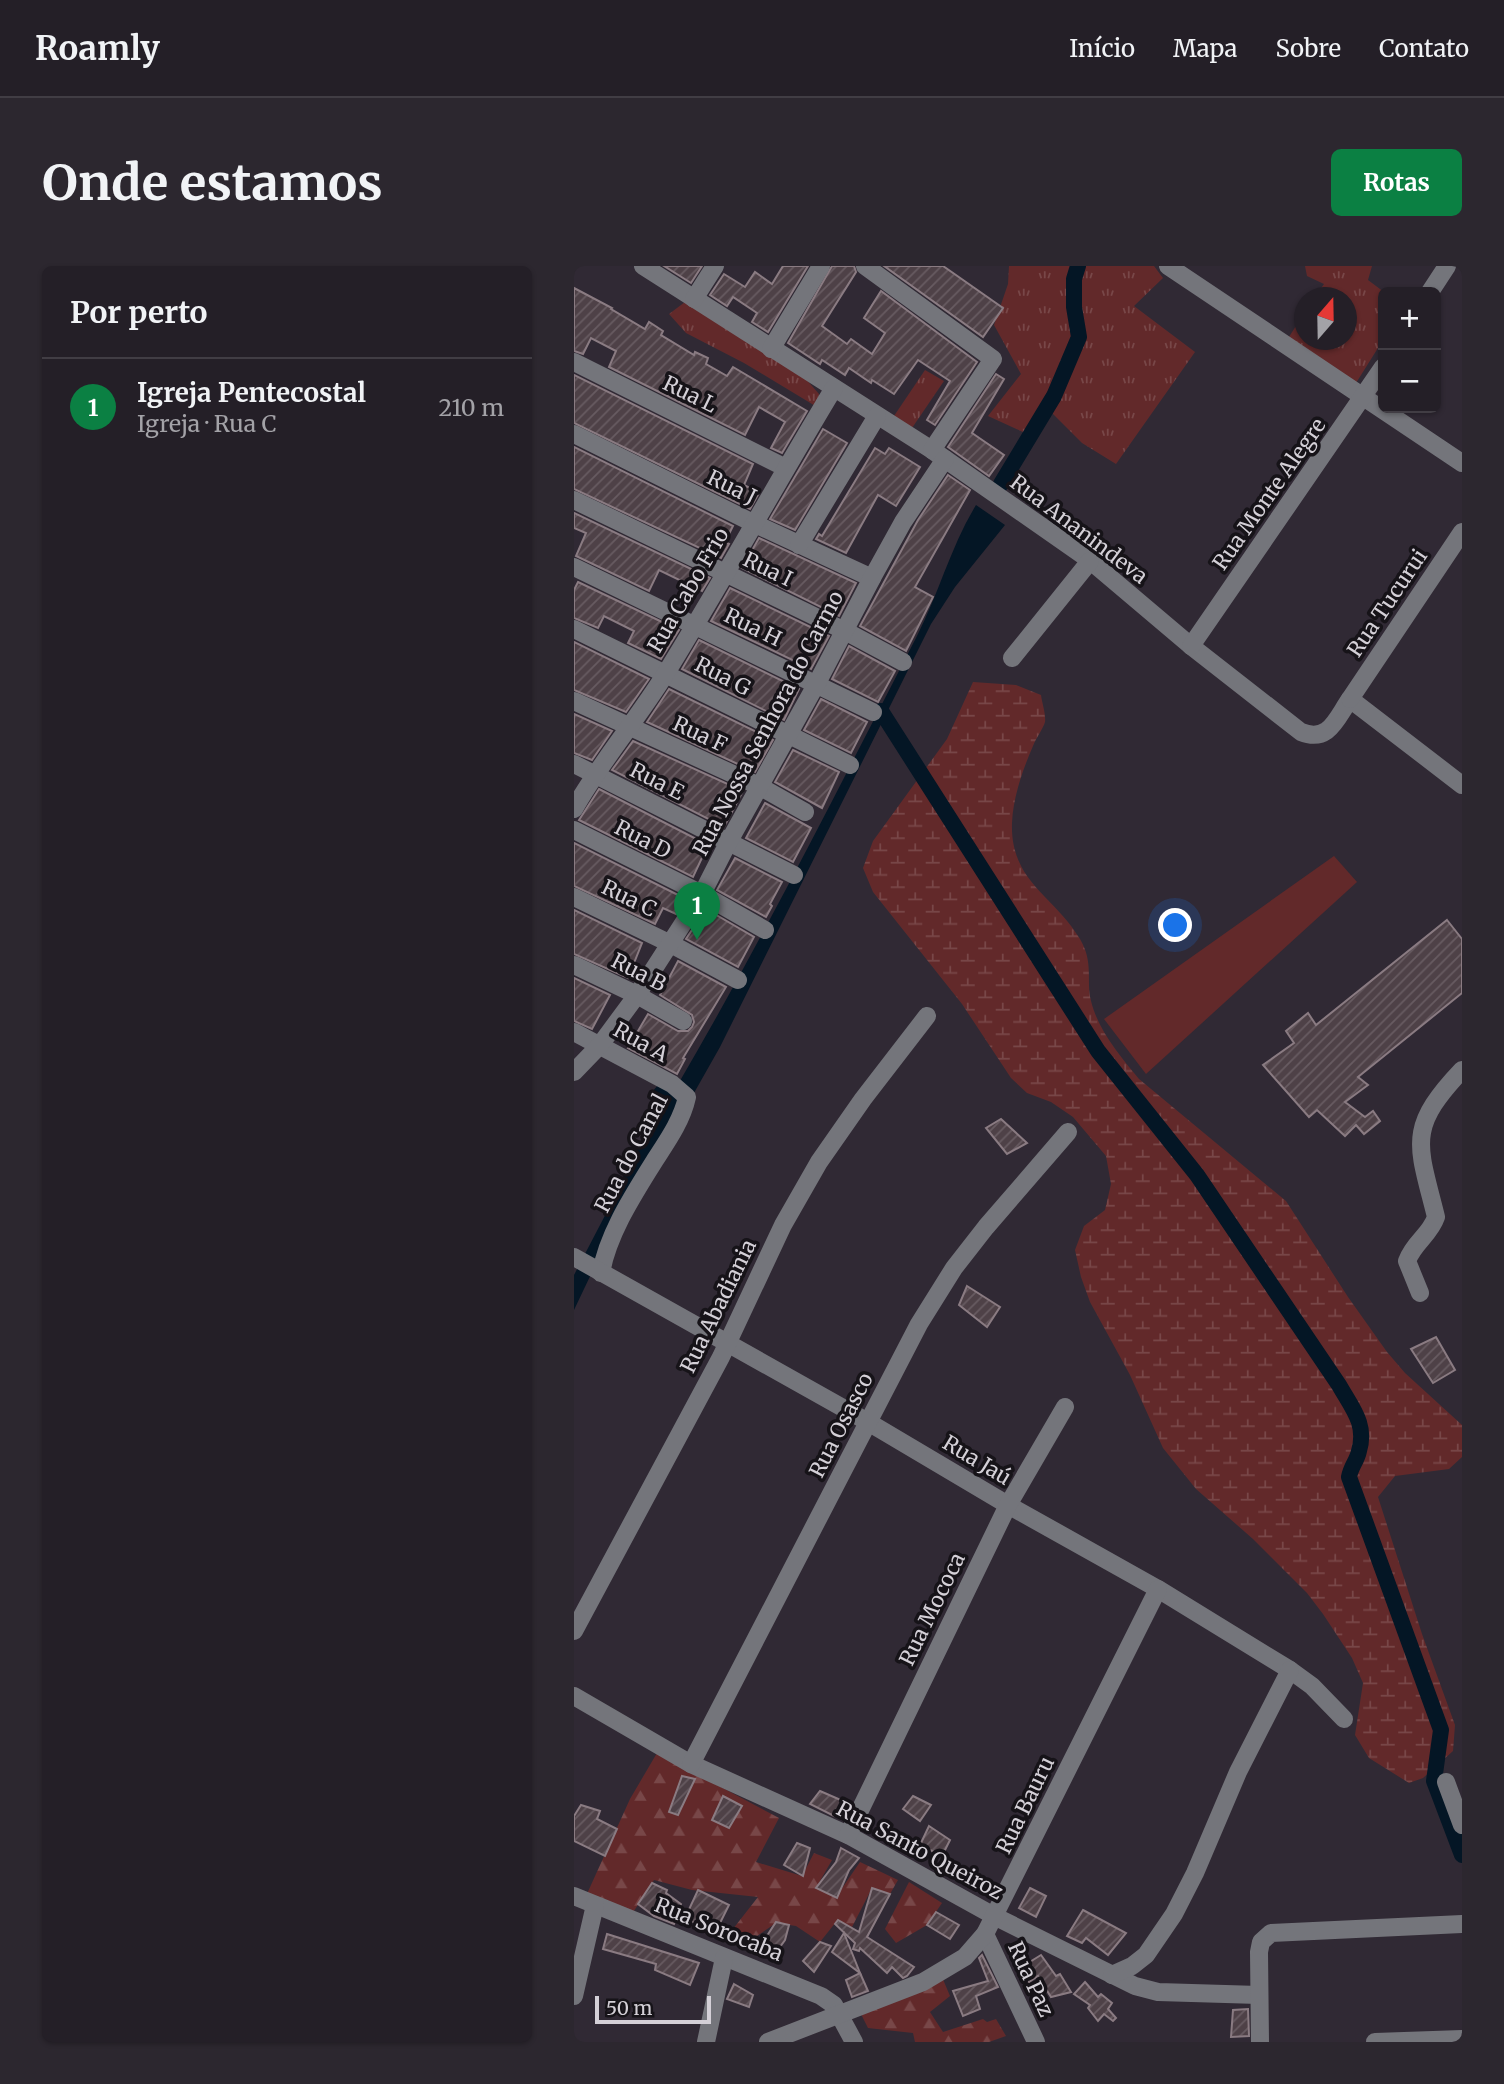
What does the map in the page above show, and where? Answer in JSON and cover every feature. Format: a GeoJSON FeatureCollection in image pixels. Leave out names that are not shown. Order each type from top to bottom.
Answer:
{"type":"FeatureCollection","features":[{"type":"Feature","properties":{"kind":"street","name":"Rua Ananindeva"},"geometry":{"type":"LineString","coordinates":[[643,266],[939,455],[1090,561],[1191,646],[1301,732],[1321,736],[1350,699]]}},
{"type":"Feature","properties":{"kind":"street"},"geometry":{"type":"LineString","coordinates":[[694,299],[715,266]]}},
{"type":"Feature","properties":{"kind":"street"},"geometry":{"type":"LineString","coordinates":[[771,349],[821,266]]}},
{"type":"Feature","properties":{"kind":"street","name":"Rua Nossa Senhora do Carmo"},"geometry":{"type":"LineString","coordinates":[[574,1072],[600,1045],[637,995],[702,894],[993,359],[865,266]]}},
{"type":"Feature","properties":{"kind":"street"},"geometry":{"type":"LineString","coordinates":[[1168,266],[1462,463]]}},
{"type":"Feature","properties":{"kind":"street"},"geometry":{"type":"LineString","coordinates":[[1433,287],[1447,266]]}},
{"type":"Feature","properties":{"kind":"street","name":"Rua L"},"geometry":{"type":"LineString","coordinates":[[574,362],[786,468]]}},
{"type":"Feature","properties":{"kind":"street","name":"Rua Monte Alegre"},"geometry":{"type":"LineString","coordinates":[[1191,646],[1378,375]]}},
{"type":"Feature","properties":{"kind":"street","name":"Rua Cabo Frio"},"geometry":{"type":"LineString","coordinates":[[574,809],[594,774],[631,727],[666,673],[834,388]]}},
{"type":"Feature","properties":{"kind":"street"},"geometry":{"type":"LineString","coordinates":[[799,545],[877,416]]}},
{"type":"Feature","properties":{"kind":"street","name":"Rua J"},"geometry":{"type":"LineString","coordinates":[[574,434],[753,523],[872,578]]}},
{"type":"Feature","properties":{"kind":"street","name":"Rua I"},"geometry":{"type":"LineString","coordinates":[[574,500],[845,631],[903,662]]}},
{"type":"Feature","properties":{"kind":"street","name":"Rua Tucurui"},"geometry":{"type":"LineString","coordinates":[[1350,699],[1462,532]]}},
{"type":"Feature","properties":{"kind":"street"},"geometry":{"type":"LineString","coordinates":[[1012,658],[1090,561]]}},
{"type":"Feature","properties":{"kind":"street","name":"Rua H"},"geometry":{"type":"LineString","coordinates":[[574,567],[873,712]]}},
{"type":"Feature","properties":{"kind":"street","name":"Rua G"},"geometry":{"type":"LineString","coordinates":[[574,629],[850,765]]}},
{"type":"Feature","properties":{"kind":"street"},"geometry":{"type":"LineString","coordinates":[[1350,699],[1462,785]]}},
{"type":"Feature","properties":{"kind":"street","name":"Rua F"},"geometry":{"type":"LineString","coordinates":[[574,701],[759,786],[805,812]]}},
{"type":"Feature","properties":{"kind":"street","name":"Rua E"},"geometry":{"type":"LineString","coordinates":[[574,764],[794,875]]}},
{"type":"Feature","properties":{"kind":"street","name":"Rua D"},"geometry":{"type":"LineString","coordinates":[[574,830],[702,894],[765,930]]}},
{"type":"Feature","properties":{"kind":"street","name":"Rua C"},"geometry":{"type":"LineString","coordinates":[[574,897],[738,980]]}},
{"type":"Feature","properties":{"kind":"street","name":"Rua B"},"geometry":{"type":"LineString","coordinates":[[574,965],[637,995],[683,1021]]}},
{"type":"Feature","properties":{"kind":"street","name":"Rua Abadiania"},"geometry":{"type":"LineString","coordinates":[[574,1631],[726,1342],[783,1225],[819,1162],[927,1016]]}},
{"type":"Feature","properties":{"kind":"street","name":"Rua A"},"geometry":{"type":"LineString","coordinates":[[574,1032],[680,1090]]}},
{"type":"Feature","properties":{"kind":"street"},"geometry":{"type":"LineString","coordinates":[[1420,1293],[1407,1261],[1412,1247],[1433,1225],[1436,1217],[1420,1155],[1420,1140],[1430,1109],[1440,1093],[1462,1070]]}},
{"type":"Feature","properties":{"kind":"street","name":"Rua do Canal"},"geometry":{"type":"LineString","coordinates":[[597,1271],[637,1190],[677,1124],[687,1099],[680,1090]]}},
{"type":"Feature","properties":{"kind":"street","name":"Rua Osasco"},"geometry":{"type":"LineString","coordinates":[[691,1764],[919,1324],[954,1268],[1068,1132]]}},
{"type":"Feature","properties":{"kind":"street","name":"Rua Jaú"},"geometry":{"type":"LineString","coordinates":[[574,1257],[869,1422],[1008,1505],[1158,1589],[1290,1670],[1312,1686],[1344,1719]]}},
{"type":"Feature","properties":{"kind":"street","name":"Rua Mococa"},"geometry":{"type":"LineString","coordinates":[[848,1835],[1008,1505],[1065,1407]]}},
{"type":"Feature","properties":{"kind":"street","name":"Rua Bauru"},"geometry":{"type":"LineString","coordinates":[[768,2042],[904,1990],[943,1972],[965,1957],[985,1934],[996,1917],[1158,1589]]}},
{"type":"Feature","properties":{"kind":"street"},"geometry":{"type":"LineString","coordinates":[[1112,1975],[1132,1966],[1146,1955],[1174,1914],[1238,1772],[1290,1670]]}},
{"type":"Feature","properties":{"kind":"street","name":"Rua Santo Queiroz"},"geometry":{"type":"LineString","coordinates":[[574,1696],[691,1764],[848,1835],[996,1917],[1135,1986],[1158,1992],[1258,1995]]}},
{"type":"Feature","properties":{"kind":"street"},"geometry":{"type":"LineString","coordinates":[[1446,1782],[1462,1825]]}},
{"type":"Feature","properties":{"kind":"street","name":"Rua Sorocaba"},"geometry":{"type":"LineString","coordinates":[[574,1896],[821,1996],[834,2005],[840,2015]]}},
{"type":"Feature","properties":{"kind":"street"},"geometry":{"type":"LineString","coordinates":[[574,1996],[595,1905]]}},
{"type":"Feature","properties":{"kind":"street"},"geometry":{"type":"LineString","coordinates":[[1260,2042],[1259,1952],[1261,1942],[1271,1933],[1462,1924]]}},
{"type":"Feature","properties":{"kind":"street","name":"Rua Paz"},"geometry":{"type":"LineString","coordinates":[[985,1934],[1036,2042]]}},
{"type":"Feature","properties":{"kind":"street"},"geometry":{"type":"LineString","coordinates":[[706,2042],[724,1958]]}},
{"type":"Feature","properties":{"kind":"street"},"geometry":{"type":"LineString","coordinates":[[840,2015],[854,2042]]}},
{"type":"Feature","properties":{"kind":"street"},"geometry":{"type":"LineString","coordinates":[[1375,2042],[1462,2039]]}},
{"type":"Feature","properties":{"kind":"green space"},"geometry":{"type":"Polygon","coordinates":[[[1009,266],[1154,266],[1163,278],[1134,306],[1195,352],[1116,464],[1082,443],[1043,404],[1025,433],[988,416],[1021,374],[994,325],[1008,284],[1009,266]]]}},
{"type":"Feature","properties":{"kind":"green space"},"geometry":{"type":"Polygon","coordinates":[[[1305,266],[1372,266],[1368,280],[1378,288],[1378,348],[1356,383],[1308,350],[1357,350],[1357,287],[1322,287],[1324,284],[1307,276],[1305,266]]]}},
{"type":"Feature","properties":{"kind":"green space"},"geometry":{"type":"Polygon","coordinates":[[[685,302],[805,378],[819,394],[817,407],[744,363],[686,333],[669,314],[685,302]]]}},
{"type":"Feature","properties":{"kind":"green space"},"geometry":{"type":"Polygon","coordinates":[[[925,370],[944,381],[912,428],[894,416],[925,370]]]}},
{"type":"Feature","properties":{"kind":"green space"},"geometry":{"type":"Polygon","coordinates":[[[973,682],[1016,685],[1041,695],[1045,722],[1029,755],[1016,793],[1012,823],[1013,843],[1026,874],[1080,939],[1087,956],[1094,1012],[1110,1042],[1139,1079],[1286,1201],[1387,1352],[1405,1373],[1462,1425],[1462,1457],[1449,1469],[1395,1476],[1378,1497],[1422,1634],[1455,1725],[1453,1751],[1423,1778],[1409,1783],[1369,1758],[1355,1735],[1363,1683],[1352,1658],[1323,1614],[1307,1593],[1253,1539],[1196,1489],[1163,1448],[1130,1375],[1090,1302],[1075,1250],[1084,1226],[1105,1210],[1111,1184],[1106,1156],[1073,1117],[1051,1102],[1027,1093],[1011,1078],[962,1004],[873,892],[863,868],[873,841],[947,739],[973,682]]]}},
{"type":"Feature","properties":{"kind":"green space"},"geometry":{"type":"Polygon","coordinates":[[[1334,856],[1357,882],[1146,1074],[1104,1019],[1334,856]]]}},
{"type":"Feature","properties":{"kind":"green space"},"geometry":{"type":"Polygon","coordinates":[[[657,1753],[779,1818],[756,1862],[802,1876],[814,1853],[832,1860],[816,1888],[836,1897],[860,1862],[898,1880],[890,1894],[872,1888],[852,1927],[836,1922],[820,1942],[796,1926],[776,1923],[751,1940],[729,1934],[758,1897],[692,1890],[654,1880],[632,1914],[586,1896],[630,1799],[657,1753]]]}},
{"type":"Feature","properties":{"kind":"green space"},"geometry":{"type":"Polygon","coordinates":[[[909,1882],[942,1903],[927,1925],[896,1943],[885,1929],[909,1882]]]}},
{"type":"Feature","properties":{"kind":"green space"},"geometry":{"type":"Polygon","coordinates":[[[942,1977],[950,1996],[930,2012],[943,2032],[983,2019],[987,2022],[996,2019],[1006,2036],[989,2042],[915,2042],[913,2033],[868,2028],[861,2014],[942,1977]]]}},
{"type":"Feature","properties":{"kind":"water"},"geometry":{"type":"Polygon","coordinates":[[[976,505],[1005,525],[955,587],[931,624],[720,1047],[690,1100],[633,1186],[574,1310],[574,1275],[612,1202],[636,1148],[656,1121],[651,1093],[660,1083],[677,1086],[740,975],[917,636],[959,537],[976,505]]]}},
{"type":"Feature","properties":{"kind":"building"},"geometry":{"type":"Polygon","coordinates":[[[664,266],[702,266],[691,283],[664,266]]]}},
{"type":"Feature","properties":{"kind":"building"},"geometry":{"type":"Polygon","coordinates":[[[783,266],[808,266],[768,332],[752,322],[757,313],[733,297],[727,306],[710,295],[724,274],[745,287],[755,272],[772,284],[783,266]]]}},
{"type":"Feature","properties":{"kind":"building"},"geometry":{"type":"Polygon","coordinates":[[[832,266],[854,266],[856,272],[822,326],[847,344],[851,339],[872,354],[885,333],[864,318],[881,291],[977,362],[935,425],[927,420],[950,381],[918,360],[894,394],[849,368],[845,375],[822,360],[820,364],[788,343],[832,266]]]}},
{"type":"Feature","properties":{"kind":"building"},"geometry":{"type":"Polygon","coordinates":[[[884,266],[943,266],[1003,308],[983,337],[884,266]]]}},
{"type":"Feature","properties":{"kind":"building"},"geometry":{"type":"Polygon","coordinates":[[[574,288],[645,329],[649,322],[663,331],[661,335],[694,355],[695,352],[708,358],[706,364],[727,376],[733,367],[807,411],[782,453],[771,448],[785,422],[759,407],[745,435],[609,367],[616,351],[591,338],[583,354],[574,351],[574,288]]]}},
{"type":"Feature","properties":{"kind":"building"},"geometry":{"type":"Polygon","coordinates":[[[996,374],[1004,379],[972,433],[1004,455],[989,476],[948,447],[996,374]]]}},
{"type":"Feature","properties":{"kind":"building"},"geometry":{"type":"Polygon","coordinates":[[[574,375],[753,464],[744,485],[759,493],[750,509],[574,423],[574,375]]]}},
{"type":"Feature","properties":{"kind":"building"},"geometry":{"type":"Polygon","coordinates":[[[823,429],[847,443],[795,530],[770,519],[823,429]]]}},
{"type":"Feature","properties":{"kind":"building"},"geometry":{"type":"Polygon","coordinates":[[[574,447],[733,526],[725,542],[729,544],[721,558],[574,489],[574,447]]]}},
{"type":"Feature","properties":{"kind":"building"},"geometry":{"type":"Polygon","coordinates":[[[875,448],[885,454],[889,448],[920,467],[896,506],[878,495],[846,553],[816,539],[819,534],[822,536],[875,448]]]}},
{"type":"Feature","properties":{"kind":"building"},"geometry":{"type":"Polygon","coordinates":[[[948,475],[970,490],[915,587],[933,597],[906,651],[860,626],[918,520],[948,475]]]}},
{"type":"Feature","properties":{"kind":"building"},"geometry":{"type":"Polygon","coordinates":[[[574,513],[710,578],[702,591],[659,570],[649,591],[576,556],[586,533],[574,528],[574,513]]]}},
{"type":"Feature","properties":{"kind":"building"},"geometry":{"type":"Polygon","coordinates":[[[759,538],[856,583],[839,616],[742,568],[759,538]]]}},
{"type":"Feature","properties":{"kind":"building"},"geometry":{"type":"Polygon","coordinates":[[[578,582],[679,630],[661,659],[628,643],[634,631],[604,616],[598,628],[574,618],[574,590],[578,582]]]}},
{"type":"Feature","properties":{"kind":"building"},"geometry":{"type":"Polygon","coordinates":[[[730,588],[829,636],[811,669],[711,621],[730,588]]]}},
{"type":"Feature","properties":{"kind":"building"},"geometry":{"type":"Polygon","coordinates":[[[699,640],[799,689],[784,720],[682,669],[699,640]]]}},
{"type":"Feature","properties":{"kind":"building"},"geometry":{"type":"Polygon","coordinates":[[[574,642],[649,679],[626,712],[574,690],[574,642]]]}},
{"type":"Feature","properties":{"kind":"building"},"geometry":{"type":"Polygon","coordinates":[[[849,646],[895,671],[878,702],[832,679],[849,646]]]}},
{"type":"Feature","properties":{"kind":"building"},"geometry":{"type":"Polygon","coordinates":[[[669,689],[773,740],[755,772],[647,722],[669,689]]]}},
{"type":"Feature","properties":{"kind":"building"},"geometry":{"type":"Polygon","coordinates":[[[821,699],[867,722],[851,753],[804,730],[821,699]]]}},
{"type":"Feature","properties":{"kind":"building"},"geometry":{"type":"Polygon","coordinates":[[[574,714],[612,731],[592,760],[574,753],[574,714]]]}},
{"type":"Feature","properties":{"kind":"building"},"geometry":{"type":"Polygon","coordinates":[[[633,741],[743,791],[724,827],[612,770],[633,741]]]}},
{"type":"Feature","properties":{"kind":"building"},"geometry":{"type":"Polygon","coordinates":[[[793,750],[839,772],[822,808],[775,782],[793,750]]]}},
{"type":"Feature","properties":{"kind":"building"},"geometry":{"type":"Polygon","coordinates":[[[599,789],[708,845],[693,877],[579,820],[599,789]]]}},
{"type":"Feature","properties":{"kind":"building"},"geometry":{"type":"Polygon","coordinates":[[[765,803],[811,828],[793,862],[746,838],[765,803]]]}},
{"type":"Feature","properties":{"kind":"building"},"geometry":{"type":"Polygon","coordinates":[[[574,843],[686,899],[676,914],[663,908],[655,924],[574,886],[574,843]]]}},
{"type":"Feature","properties":{"kind":"building"},"geometry":{"type":"Polygon","coordinates":[[[735,858],[782,882],[766,917],[717,890],[735,858]]]}},
{"type":"Feature","properties":{"kind":"building"},"geometry":{"type":"Polygon","coordinates":[[[706,909],[754,937],[738,967],[686,939],[706,909]]]}},
{"type":"Feature","properties":{"kind":"building"},"geometry":{"type":"Polygon","coordinates":[[[574,910],[642,943],[628,978],[574,954],[574,910]]]}},
{"type":"Feature","properties":{"kind":"building"},"geometry":{"type":"Polygon","coordinates":[[[1447,920],[1462,939],[1462,993],[1358,1077],[1368,1085],[1345,1102],[1365,1117],[1373,1111],[1380,1121],[1364,1134],[1356,1125],[1345,1136],[1317,1110],[1309,1117],[1263,1065],[1294,1043],[1286,1031],[1308,1013],[1316,1025],[1447,920]]]}},
{"type":"Feature","properties":{"kind":"building"},"geometry":{"type":"Polygon","coordinates":[[[678,961],[726,987],[683,1058],[685,1059],[677,1074],[628,1048],[648,1014],[678,1031],[688,1031],[692,1027],[692,1015],[660,995],[678,961]]]}},
{"type":"Feature","properties":{"kind":"building"},"geometry":{"type":"Polygon","coordinates":[[[574,978],[610,995],[592,1029],[574,1021],[574,978]]]}},
{"type":"Feature","properties":{"kind":"building"},"geometry":{"type":"Polygon","coordinates":[[[1001,1119],[1027,1143],[1007,1154],[986,1128],[1001,1119]]]}},
{"type":"Feature","properties":{"kind":"building"},"geometry":{"type":"Polygon","coordinates":[[[967,1286],[1000,1307],[987,1327],[959,1305],[967,1286]]]}},
{"type":"Feature","properties":{"kind":"building"},"geometry":{"type":"Polygon","coordinates":[[[1436,1337],[1455,1370],[1433,1383],[1411,1349],[1436,1337]]]}},
{"type":"Feature","properties":{"kind":"building"},"geometry":{"type":"Polygon","coordinates":[[[682,1776],[695,1779],[678,1815],[669,1812],[682,1776]]]}},
{"type":"Feature","properties":{"kind":"building"},"geometry":{"type":"Polygon","coordinates":[[[820,1791],[843,1801],[834,1816],[810,1804],[820,1791]]]}},
{"type":"Feature","properties":{"kind":"building"},"geometry":{"type":"Polygon","coordinates":[[[723,1796],[742,1806],[729,1828],[712,1820],[723,1796]]]}},
{"type":"Feature","properties":{"kind":"building"},"geometry":{"type":"Polygon","coordinates":[[[913,1796],[931,1805],[920,1821],[903,1809],[913,1796]]]}},
{"type":"Feature","properties":{"kind":"building"},"geometry":{"type":"Polygon","coordinates":[[[581,1805],[600,1811],[597,1819],[617,1829],[605,1856],[574,1841],[574,1816],[581,1805]]]}},
{"type":"Feature","properties":{"kind":"building"},"geometry":{"type":"Polygon","coordinates":[[[929,1826],[950,1840],[942,1856],[920,1845],[929,1826]]]}},
{"type":"Feature","properties":{"kind":"building"},"geometry":{"type":"Polygon","coordinates":[[[797,1843],[810,1848],[803,1876],[784,1865],[797,1843]]]}},
{"type":"Feature","properties":{"kind":"building"},"geometry":{"type":"Polygon","coordinates":[[[841,1848],[859,1858],[849,1870],[837,1898],[816,1888],[836,1862],[841,1848]]]}},
{"type":"Feature","properties":{"kind":"building"},"geometry":{"type":"Polygon","coordinates":[[[652,1883],[667,1890],[666,1893],[681,1904],[674,1924],[654,1916],[638,1904],[652,1883]]]}},
{"type":"Feature","properties":{"kind":"building"},"geometry":{"type":"Polygon","coordinates":[[[872,1888],[890,1894],[867,1937],[914,1967],[903,1978],[892,1967],[887,1973],[860,1948],[859,1951],[853,1949],[855,1943],[835,1924],[838,1920],[859,1932],[872,1888]]]}},
{"type":"Feature","properties":{"kind":"building"},"geometry":{"type":"Polygon","coordinates":[[[1030,1888],[1046,1896],[1036,1917],[1019,1908],[1030,1888]]]}},
{"type":"Feature","properties":{"kind":"building"},"geometry":{"type":"Polygon","coordinates":[[[698,1890],[729,1905],[717,1929],[701,1919],[698,1925],[685,1918],[698,1890]]]}},
{"type":"Feature","properties":{"kind":"building"},"geometry":{"type":"Polygon","coordinates":[[[1083,1910],[1126,1933],[1108,1955],[1086,1938],[1082,1943],[1067,1936],[1083,1910]]]}},
{"type":"Feature","properties":{"kind":"building"},"geometry":{"type":"Polygon","coordinates":[[[936,1912],[959,1925],[950,1939],[927,1925],[936,1912]]]}},
{"type":"Feature","properties":{"kind":"building"},"geometry":{"type":"Polygon","coordinates":[[[776,1922],[789,1925],[785,1940],[774,1955],[761,1945],[776,1922]]]}},
{"type":"Feature","properties":{"kind":"building"},"geometry":{"type":"Polygon","coordinates":[[[844,1933],[860,1973],[832,1952],[844,1933]]]}},
{"type":"Feature","properties":{"kind":"building"},"geometry":{"type":"Polygon","coordinates":[[[607,1934],[699,1963],[690,1985],[655,1970],[656,1964],[603,1949],[607,1934]]]}},
{"type":"Feature","properties":{"kind":"building"},"geometry":{"type":"Polygon","coordinates":[[[820,1942],[831,1946],[814,1972],[803,1961],[820,1942]]]}},
{"type":"Feature","properties":{"kind":"building"},"geometry":{"type":"Polygon","coordinates":[[[982,1955],[998,1987],[976,1996],[980,2009],[963,2016],[953,1991],[988,1981],[979,1958],[982,1955]]]}},
{"type":"Feature","properties":{"kind":"building"},"geometry":{"type":"Polygon","coordinates":[[[1041,1955],[1056,1976],[1060,1974],[1071,1992],[1051,1997],[1038,1976],[1029,1982],[1020,1968],[1041,1955]]]}},
{"type":"Feature","properties":{"kind":"building"},"geometry":{"type":"Polygon","coordinates":[[[860,1973],[868,1991],[852,1997],[846,1980],[860,1973]]]}},
{"type":"Feature","properties":{"kind":"building"},"geometry":{"type":"Polygon","coordinates":[[[1085,1982],[1098,1997],[1101,1994],[1112,2003],[1108,2009],[1116,2018],[1113,2021],[1104,2014],[1098,2021],[1088,2008],[1090,2005],[1074,1994],[1085,1982]]]}},
{"type":"Feature","properties":{"kind":"building"},"geometry":{"type":"Polygon","coordinates":[[[734,1984],[753,1995],[749,2007],[727,1999],[734,1984]]]}},
{"type":"Feature","properties":{"kind":"building"},"geometry":{"type":"Polygon","coordinates":[[[1248,2009],[1249,2036],[1231,2037],[1233,2010],[1248,2009]]]}},
{"type":"Feature","properties":{"kind":"waterway"},"geometry":{"type":"LineString","coordinates":[[1001,484],[1054,396],[1079,337],[1074,307],[1074,279],[1078,266]]}},
{"type":"Feature","properties":{"kind":"waterway"},"geometry":{"type":"LineString","coordinates":[[881,711],[1098,1051],[1197,1175],[1353,1409],[1360,1424],[1361,1441],[1349,1477],[1441,1730],[1434,1781],[1462,1855]]}},
{"type":"Feature","properties":{"kind":"place","name":"Igreja Pentecostal"},"geometry":{"type":"Point","coordinates":[697,940]}}]}
